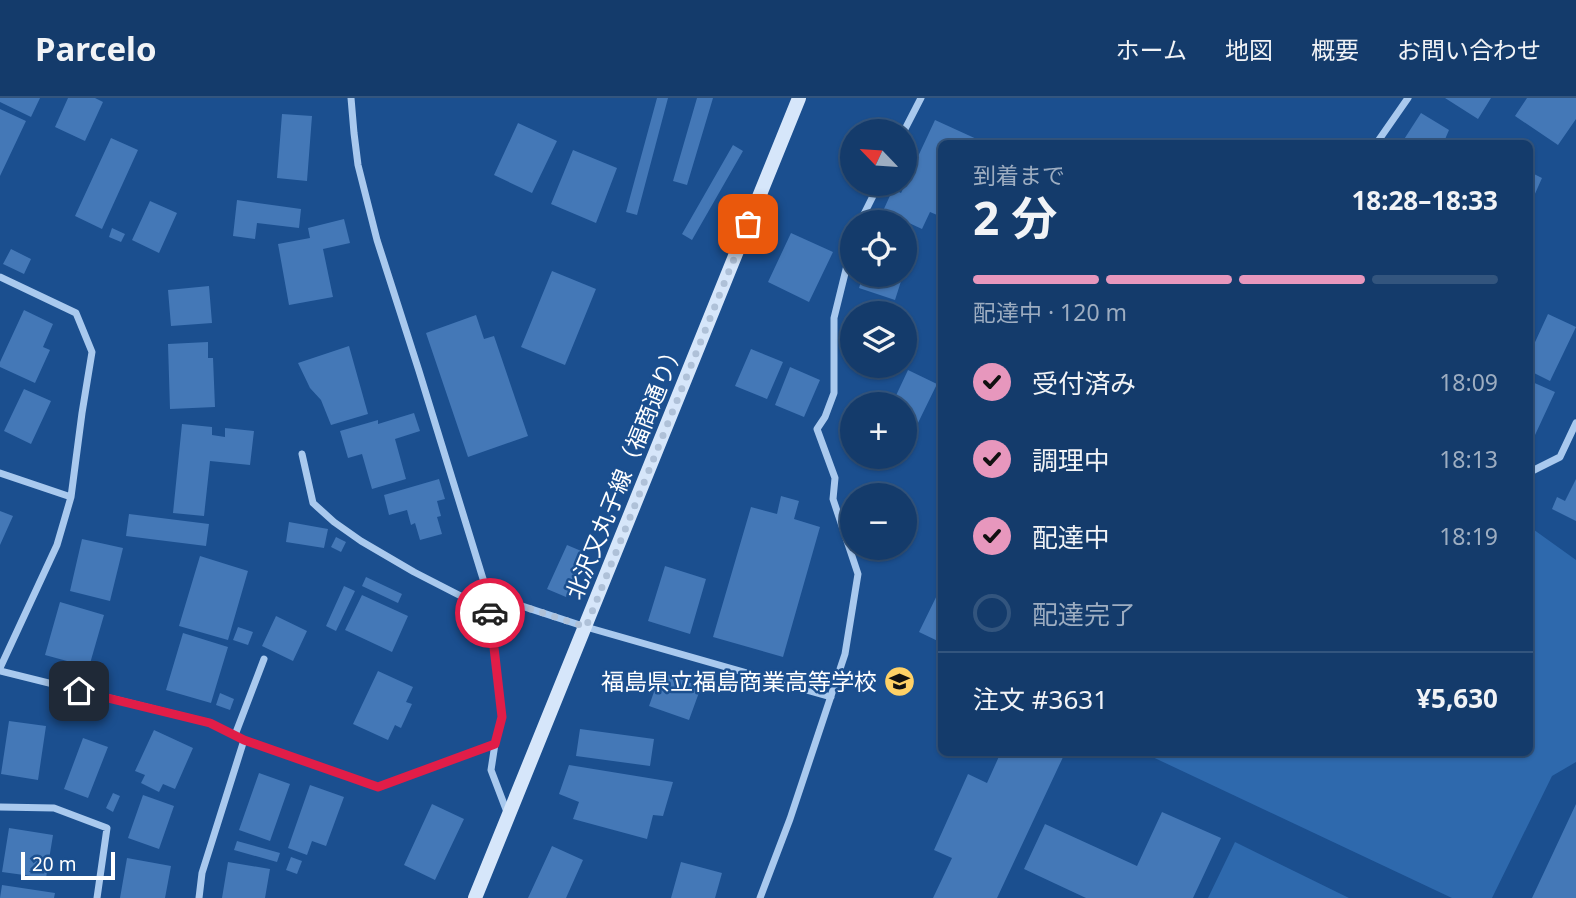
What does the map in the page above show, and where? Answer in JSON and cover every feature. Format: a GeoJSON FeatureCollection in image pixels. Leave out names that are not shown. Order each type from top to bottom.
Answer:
{"type":"FeatureCollection","features":[{"type":"Feature","properties":{"kind":"street"},"geometry":{"type":"LineString","coordinates":[[351,98],[358,165],[377,240],[488,595],[502,717],[491,770],[508,816]]}},
{"type":"Feature","properties":{"kind":"street","name":"北沢又丸子線（福商通り）"},"geometry":{"type":"LineString","coordinates":[[475,898],[799,98]]}},
{"type":"Feature","properties":{"kind":"street"},"geometry":{"type":"LineString","coordinates":[[910,119],[921,98]]}},
{"type":"Feature","properties":{"kind":"street"},"geometry":{"type":"LineString","coordinates":[[1379,140],[1408,98]]}},
{"type":"Feature","properties":{"kind":"street"},"geometry":{"type":"LineString","coordinates":[[0,277],[76,313],[92,352],[71,497],[57,545],[0,670],[210,723],[244,740],[378,787],[495,744]]}},
{"type":"Feature","properties":{"kind":"street"},"geometry":{"type":"LineString","coordinates":[[760,898],[790,819],[845,654],[858,574],[834,499],[835,478],[817,429],[825,417],[834,393],[835,318],[842,287]]}},
{"type":"Feature","properties":{"kind":"street"},"geometry":{"type":"LineString","coordinates":[[1533,470],[1560,457],[1576,423]]}},
{"type":"Feature","properties":{"kind":"street"},"geometry":{"type":"LineString","coordinates":[[302,454],[313,503],[334,522],[414,572],[490,611]]}},
{"type":"Feature","properties":{"kind":"street"},"geometry":{"type":"LineString","coordinates":[[0,473],[71,497]]}},
{"type":"Feature","properties":{"kind":"street"},"geometry":{"type":"LineString","coordinates":[[488,595],[586,627],[831,697]]}},
{"type":"Feature","properties":{"kind":"street"},"geometry":{"type":"LineString","coordinates":[[235,735],[264,659]]}},
{"type":"Feature","properties":{"kind":"street"},"geometry":{"type":"LineString","coordinates":[[198,898],[202,873],[244,740]]}},
{"type":"Feature","properties":{"kind":"street"},"geometry":{"type":"LineString","coordinates":[[0,807],[54,808],[107,828],[97,898]]}},
{"type":"Feature","properties":{"kind":"shaded area"},"geometry":{"type":"Polygon","coordinates":[[[1533,529],[1576,560],[1576,762],[1552,776],[1492,898],[1452,898],[1150,756],[1533,756],[1533,529]]]}},
{"type":"Feature","properties":{"kind":"shaded area"},"geometry":{"type":"Polygon","coordinates":[[[1235,842],[1349,898],[1208,898],[1235,842]]]}},
{"type":"Feature","properties":{"kind":"building"},"geometry":{"type":"Polygon","coordinates":[[[0,98],[40,98],[31,117],[0,102],[0,98]]]}},
{"type":"Feature","properties":{"kind":"building"},"geometry":{"type":"Polygon","coordinates":[[[68,98],[95,98],[103,102],[85,141],[55,127],[68,98]]]}},
{"type":"Feature","properties":{"kind":"building"},"geometry":{"type":"Polygon","coordinates":[[[657,98],[668,98],[637,215],[626,212],[657,98]]]}},
{"type":"Feature","properties":{"kind":"building"},"geometry":{"type":"Polygon","coordinates":[[[697,98],[713,98],[687,185],[673,181],[697,98]]]}},
{"type":"Feature","properties":{"kind":"building"},"geometry":{"type":"Polygon","coordinates":[[[1445,98],[1491,98],[1478,119],[1445,98]]]}},
{"type":"Feature","properties":{"kind":"building"},"geometry":{"type":"Polygon","coordinates":[[[1527,98],[1576,98],[1576,119],[1558,145],[1515,116],[1527,98]]]}},
{"type":"Feature","properties":{"kind":"building"},"geometry":{"type":"Polygon","coordinates":[[[0,109],[26,121],[0,176],[0,109]]]}},
{"type":"Feature","properties":{"kind":"building"},"geometry":{"type":"Polygon","coordinates":[[[1421,113],[1449,130],[1445,140],[1404,140],[1421,113]]]}},
{"type":"Feature","properties":{"kind":"building"},"geometry":{"type":"Polygon","coordinates":[[[282,114],[312,116],[307,181],[277,178],[282,114]]]}},
{"type":"Feature","properties":{"kind":"building"},"geometry":{"type":"Polygon","coordinates":[[[935,120],[979,140],[938,140],[938,215],[930,212],[922,229],[917,227],[917,210],[883,210],[890,196],[917,196],[917,159],[935,120]]]}},
{"type":"Feature","properties":{"kind":"building"},"geometry":{"type":"Polygon","coordinates":[[[518,123],[557,141],[532,193],[494,175],[518,123]]]}},
{"type":"Feature","properties":{"kind":"building"},"geometry":{"type":"Polygon","coordinates":[[[111,138],[138,150],[102,229],[75,216],[111,138]]]}},
{"type":"Feature","properties":{"kind":"building"},"geometry":{"type":"Polygon","coordinates":[[[733,145],[743,151],[692,240],[682,234],[733,145]]]}},
{"type":"Feature","properties":{"kind":"building"},"geometry":{"type":"Polygon","coordinates":[[[573,150],[617,168],[596,223],[551,204],[573,150]]]}},
{"type":"Feature","properties":{"kind":"building"},"geometry":{"type":"Polygon","coordinates":[[[1533,174],[1542,178],[1533,198],[1533,174]]]}},
{"type":"Feature","properties":{"kind":"building"},"geometry":{"type":"Polygon","coordinates":[[[237,200],[301,209],[299,228],[257,223],[255,239],[233,236],[237,200]]]}},
{"type":"Feature","properties":{"kind":"building"},"geometry":{"type":"Polygon","coordinates":[[[150,201],[177,213],[159,253],[132,240],[150,201]]]}},
{"type":"Feature","properties":{"kind":"building"},"geometry":{"type":"Polygon","coordinates":[[[344,219],[350,243],[323,249],[333,297],[289,305],[278,244],[310,238],[308,228],[344,219]]]}},
{"type":"Feature","properties":{"kind":"building"},"geometry":{"type":"Polygon","coordinates":[[[112,228],[125,234],[121,242],[109,237],[112,228]]]}},
{"type":"Feature","properties":{"kind":"building"},"geometry":{"type":"Polygon","coordinates":[[[791,233],[833,252],[809,302],[768,282],[791,233]]]}},
{"type":"Feature","properties":{"kind":"building"},"geometry":{"type":"Polygon","coordinates":[[[11,249],[31,259],[24,274],[3,264],[11,249]]]}},
{"type":"Feature","properties":{"kind":"building"},"geometry":{"type":"Polygon","coordinates":[[[552,271],[596,289],[565,365],[521,347],[552,271]]]}},
{"type":"Feature","properties":{"kind":"building"},"geometry":{"type":"Polygon","coordinates":[[[209,286],[212,323],[171,326],[168,290],[209,286]]]}},
{"type":"Feature","properties":{"kind":"building"},"geometry":{"type":"Polygon","coordinates":[[[859,287],[899,287],[895,300],[859,287]]]}},
{"type":"Feature","properties":{"kind":"building"},"geometry":{"type":"Polygon","coordinates":[[[24,310],[53,324],[43,347],[50,350],[35,383],[0,367],[24,310]]]}},
{"type":"Feature","properties":{"kind":"building"},"geometry":{"type":"Polygon","coordinates":[[[1548,314],[1576,327],[1550,381],[1533,372],[1533,346],[1548,314]]]}},
{"type":"Feature","properties":{"kind":"building"},"geometry":{"type":"Polygon","coordinates":[[[476,315],[484,339],[494,336],[528,436],[468,457],[426,333],[476,315]]]}},
{"type":"Feature","properties":{"kind":"building"},"geometry":{"type":"Polygon","coordinates":[[[208,342],[208,358],[213,358],[215,407],[170,409],[168,344],[208,342]]]}},
{"type":"Feature","properties":{"kind":"building"},"geometry":{"type":"Polygon","coordinates":[[[349,346],[368,414],[331,425],[321,400],[310,388],[298,363],[349,346]]]}},
{"type":"Feature","properties":{"kind":"building"},"geometry":{"type":"Polygon","coordinates":[[[751,349],[783,362],[767,399],[735,386],[751,349]]]}},
{"type":"Feature","properties":{"kind":"building"},"geometry":{"type":"Polygon","coordinates":[[[790,367],[820,380],[804,417],[775,405],[790,367]]]}},
{"type":"Feature","properties":{"kind":"building"},"geometry":{"type":"Polygon","coordinates":[[[917,374],[937,384],[917,425],[917,392],[898,392],[904,378],[917,378],[917,374]]]}},
{"type":"Feature","properties":{"kind":"building"},"geometry":{"type":"Polygon","coordinates":[[[1533,382],[1555,392],[1535,435],[1533,434],[1533,382]]]}},
{"type":"Feature","properties":{"kind":"building"},"geometry":{"type":"Polygon","coordinates":[[[24,389],[51,401],[31,444],[4,431],[24,389]]]}},
{"type":"Feature","properties":{"kind":"building"},"geometry":{"type":"Polygon","coordinates":[[[414,413],[420,431],[395,439],[406,479],[372,489],[362,454],[348,458],[340,431],[378,420],[378,424],[414,413]]]}},
{"type":"Feature","properties":{"kind":"building"},"geometry":{"type":"Polygon","coordinates":[[[182,424],[212,427],[212,435],[225,437],[225,428],[254,431],[250,465],[210,461],[204,516],[173,513],[182,424]]]}},
{"type":"Feature","properties":{"kind":"building"},"geometry":{"type":"Polygon","coordinates":[[[439,479],[445,499],[437,501],[441,516],[437,517],[442,534],[420,540],[415,523],[411,525],[407,510],[389,515],[384,495],[439,479]]]}},
{"type":"Feature","properties":{"kind":"building"},"geometry":{"type":"Polygon","coordinates":[[[1576,479],[1576,521],[1552,509],[1557,497],[1565,501],[1576,479]]]}},
{"type":"Feature","properties":{"kind":"building"},"geometry":{"type":"Polygon","coordinates":[[[781,496],[799,501],[794,519],[820,527],[783,657],[713,637],[751,507],[777,514],[781,496]]]}},
{"type":"Feature","properties":{"kind":"building"},"geometry":{"type":"Polygon","coordinates":[[[0,511],[13,516],[0,545],[0,511]]]}},
{"type":"Feature","properties":{"kind":"building"},"geometry":{"type":"Polygon","coordinates":[[[129,514],[209,524],[206,546],[126,536],[129,514]]]}},
{"type":"Feature","properties":{"kind":"building"},"geometry":{"type":"Polygon","coordinates":[[[289,522],[328,529],[324,548],[286,542],[289,522]]]}},
{"type":"Feature","properties":{"kind":"building"},"geometry":{"type":"Polygon","coordinates":[[[336,537],[346,542],[341,552],[331,547],[336,537]]]}},
{"type":"Feature","properties":{"kind":"building"},"geometry":{"type":"Polygon","coordinates":[[[82,539],[123,548],[110,601],[70,591],[82,539]]]}},
{"type":"Feature","properties":{"kind":"building"},"geometry":{"type":"Polygon","coordinates":[[[567,545],[586,553],[566,597],[547,589],[567,545]]]}},
{"type":"Feature","properties":{"kind":"building"},"geometry":{"type":"Polygon","coordinates":[[[200,556],[248,571],[228,640],[179,626],[200,556]]]}},
{"type":"Feature","properties":{"kind":"building"},"geometry":{"type":"Polygon","coordinates":[[[665,566],[706,579],[690,634],[648,621],[665,566]]]}},
{"type":"Feature","properties":{"kind":"building"},"geometry":{"type":"Polygon","coordinates":[[[366,577],[402,594],[398,603],[362,586],[366,577]]]}},
{"type":"Feature","properties":{"kind":"building"},"geometry":{"type":"Polygon","coordinates":[[[344,586],[355,591],[336,631],[326,626],[344,586]]]}},
{"type":"Feature","properties":{"kind":"building"},"geometry":{"type":"Polygon","coordinates":[[[938,593],[938,641],[919,632],[938,593]]]}},
{"type":"Feature","properties":{"kind":"building"},"geometry":{"type":"Polygon","coordinates":[[[362,595],[408,616],[392,652],[345,630],[362,595]]]}},
{"type":"Feature","properties":{"kind":"building"},"geometry":{"type":"Polygon","coordinates":[[[60,602],[104,615],[89,667],[45,655],[60,602]]]}},
{"type":"Feature","properties":{"kind":"building"},"geometry":{"type":"Polygon","coordinates":[[[276,616],[307,631],[293,661],[262,646],[276,616]]]}},
{"type":"Feature","properties":{"kind":"building"},"geometry":{"type":"Polygon","coordinates":[[[238,627],[253,632],[248,645],[233,640],[238,627]]]}},
{"type":"Feature","properties":{"kind":"building"},"geometry":{"type":"Polygon","coordinates":[[[183,633],[228,647],[211,703],[166,690],[183,633]]]}},
{"type":"Feature","properties":{"kind":"building"},"geometry":{"type":"Polygon","coordinates":[[[378,671],[413,687],[406,702],[412,704],[401,728],[395,725],[388,740],[353,724],[378,671]]]}},
{"type":"Feature","properties":{"kind":"building"},"geometry":{"type":"Polygon","coordinates":[[[661,672],[701,687],[689,720],[649,706],[661,672]]]}},
{"type":"Feature","properties":{"kind":"building"},"geometry":{"type":"Polygon","coordinates":[[[220,693],[234,699],[230,710],[216,705],[220,693]]]}},
{"type":"Feature","properties":{"kind":"building"},"geometry":{"type":"Polygon","coordinates":[[[9,721],[46,726],[38,780],[1,774],[9,721]]]}},
{"type":"Feature","properties":{"kind":"building"},"geometry":{"type":"Polygon","coordinates":[[[580,729],[654,739],[650,766],[576,756],[580,729]]]}},
{"type":"Feature","properties":{"kind":"building"},"geometry":{"type":"Polygon","coordinates":[[[154,730],[193,748],[175,789],[163,784],[159,792],[141,783],[145,775],[135,771],[154,730]]]}},
{"type":"Feature","properties":{"kind":"building"},"geometry":{"type":"Polygon","coordinates":[[[83,738],[108,747],[88,798],[64,789],[83,738]]]}},
{"type":"Feature","properties":{"kind":"building"},"geometry":{"type":"Polygon","coordinates":[[[999,756],[1064,756],[997,898],[933,898],[952,858],[934,850],[968,774],[987,783],[999,756]]]}},
{"type":"Feature","properties":{"kind":"building"},"geometry":{"type":"Polygon","coordinates":[[[569,765],[673,782],[663,816],[653,815],[647,839],[573,819],[579,802],[559,794],[569,765]]]}},
{"type":"Feature","properties":{"kind":"building"},"geometry":{"type":"Polygon","coordinates":[[[259,773],[290,784],[270,841],[239,830],[259,773]]]}},
{"type":"Feature","properties":{"kind":"building"},"geometry":{"type":"Polygon","coordinates":[[[310,785],[344,797],[326,846],[312,841],[307,855],[288,848],[310,785]]]}},
{"type":"Feature","properties":{"kind":"building"},"geometry":{"type":"Polygon","coordinates":[[[113,793],[120,796],[113,812],[106,808],[113,793]]]}},
{"type":"Feature","properties":{"kind":"building"},"geometry":{"type":"Polygon","coordinates":[[[143,795],[174,806],[159,849],[128,838],[143,795]]]}},
{"type":"Feature","properties":{"kind":"building"},"geometry":{"type":"Polygon","coordinates":[[[432,804],[464,819],[435,880],[404,865],[432,804]]]}},
{"type":"Feature","properties":{"kind":"building"},"geometry":{"type":"Polygon","coordinates":[[[1576,804],[1576,898],[1532,898],[1576,804]]]}},
{"type":"Feature","properties":{"kind":"building"},"geometry":{"type":"Polygon","coordinates":[[[1162,812],[1221,838],[1193,898],[1086,898],[1024,869],[1045,824],[1137,866],[1162,812]]]}},
{"type":"Feature","properties":{"kind":"building"},"geometry":{"type":"Polygon","coordinates":[[[9,828],[53,835],[46,878],[2,872],[9,828]]]}},
{"type":"Feature","properties":{"kind":"building"},"geometry":{"type":"Polygon","coordinates":[[[237,841],[280,853],[277,862],[234,850],[237,841]]]}},
{"type":"Feature","properties":{"kind":"building"},"geometry":{"type":"Polygon","coordinates":[[[552,846],[583,860],[566,898],[528,898],[552,846]]]}},
{"type":"Feature","properties":{"kind":"building"},"geometry":{"type":"Polygon","coordinates":[[[291,857],[302,861],[297,874],[286,870],[291,857]]]}},
{"type":"Feature","properties":{"kind":"building"},"geometry":{"type":"Polygon","coordinates":[[[127,858],[171,866],[165,898],[120,898],[127,858]]]}},
{"type":"Feature","properties":{"kind":"building"},"geometry":{"type":"Polygon","coordinates":[[[228,862],[270,869],[265,898],[222,898],[228,862]]]}},
{"type":"Feature","properties":{"kind":"building"},"geometry":{"type":"Polygon","coordinates":[[[681,862],[722,873],[715,898],[671,898],[681,862]]]}},
{"type":"Feature","properties":{"kind":"building"},"geometry":{"type":"Polygon","coordinates":[[[2,885],[55,893],[54,898],[0,898],[2,885]]]}},
{"type":"Feature","properties":{"kind":"way so far"},"geometry":{"type":"LineString","coordinates":[[490,613],[488,595],[586,627],[748,224]]}},
{"type":"Feature","properties":{"kind":"place","name":"福島県立福島商業高等学校"},"geometry":{"type":"Point","coordinates":[900,681]}},
{"type":"Feature","properties":{"kind":"route"},"geometry":{"type":"LineString","coordinates":[[79,691],[210,723],[244,740],[378,787],[495,744],[502,717],[490,613]]}}]}
